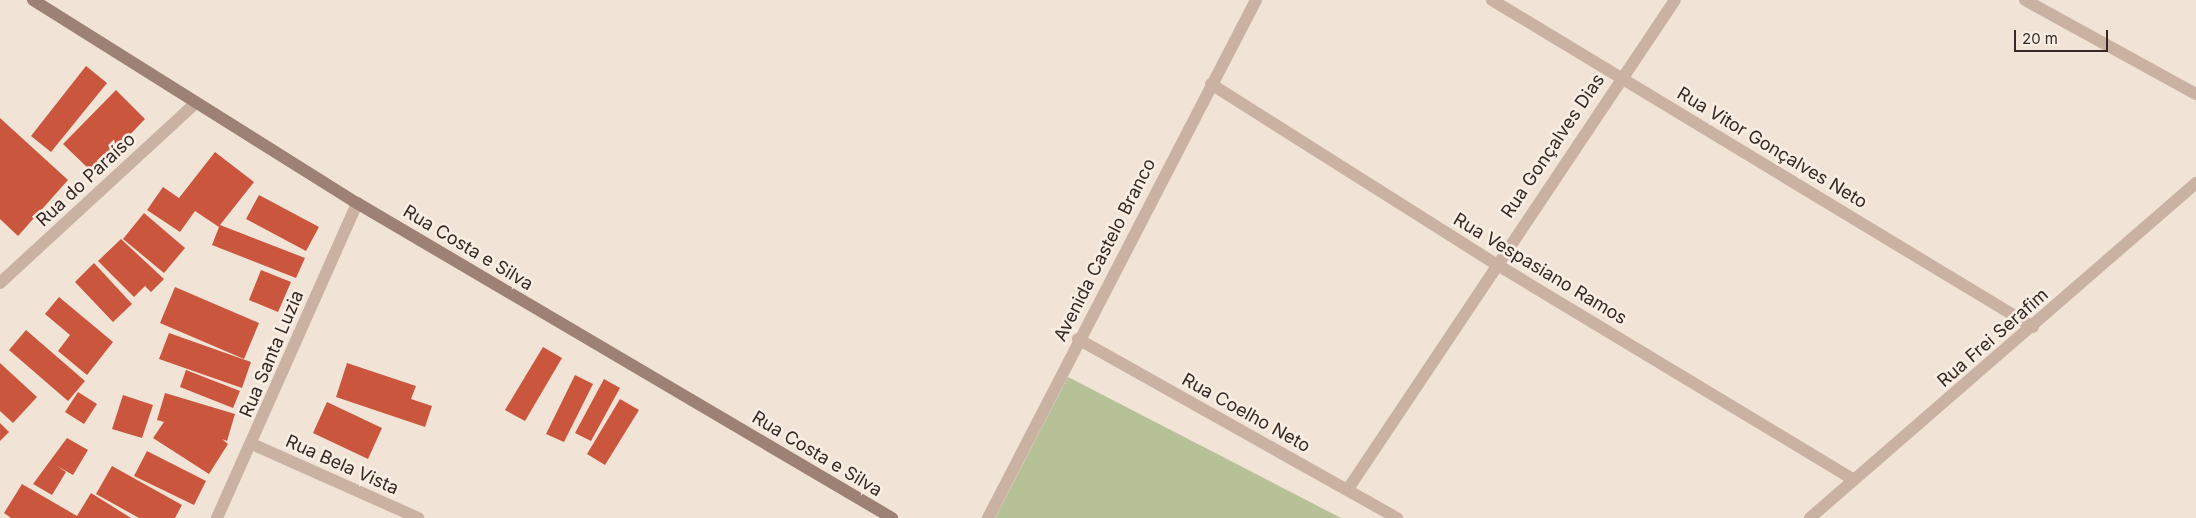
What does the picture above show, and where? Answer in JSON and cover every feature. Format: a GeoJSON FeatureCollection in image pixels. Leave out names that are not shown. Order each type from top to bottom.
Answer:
{"type":"FeatureCollection","features":[{"type":"Feature","properties":{"kind":"street","name":"Rua Costa e Silva"},"geometry":{"type":"LineString","coordinates":[[33,0],[357,203],[892,518]]}},
{"type":"Feature","properties":{"kind":"street","name":"Avenida Castelo Branco"},"geometry":{"type":"LineString","coordinates":[[988,518],[1078,340],[1256,0]]}},
{"type":"Feature","properties":{"kind":"street","name":"Rua Vitor Gonçalves Neto"},"geometry":{"type":"LineString","coordinates":[[1492,0],[2033,327]]}},
{"type":"Feature","properties":{"kind":"street","name":"Rua Gonçalves Dias"},"geometry":{"type":"LineString","coordinates":[[1348,489],[1620,77],[1675,0]]}},
{"type":"Feature","properties":{"kind":"street"},"geometry":{"type":"LineString","coordinates":[[2025,0],[2196,94]]}},
{"type":"Feature","properties":{"kind":"street","name":"Rua Vespasiano Ramos"},"geometry":{"type":"LineString","coordinates":[[1211,84],[1496,264],[1854,480]]}},
{"type":"Feature","properties":{"kind":"street","name":"Rua do Paraíso"},"geometry":{"type":"LineString","coordinates":[[0,283],[196,103]]}},
{"type":"Feature","properties":{"kind":"street","name":"Rua Frei Serafim"},"geometry":{"type":"LineString","coordinates":[[1810,518],[2033,327],[2196,183]]}},
{"type":"Feature","properties":{"kind":"street","name":"Rua Santa Luzia"},"geometry":{"type":"LineString","coordinates":[[217,518],[252,444],[357,203]]}},
{"type":"Feature","properties":{"kind":"street","name":"Rua Coelho Neto"},"geometry":{"type":"LineString","coordinates":[[1078,340],[1397,518]]}},
{"type":"Feature","properties":{"kind":"street","name":"Rua Bela Vista"},"geometry":{"type":"LineString","coordinates":[[252,444],[418,518]]}},
{"type":"Feature","properties":{"kind":"green space"},"geometry":{"type":"Polygon","coordinates":[[[1068,377],[1341,518],[995,518],[1068,377]]]}},
{"type":"Feature","properties":{"kind":"building"},"geometry":{"type":"Polygon","coordinates":[[[86,66],[107,83],[51,152],[31,136],[86,66]]]}},
{"type":"Feature","properties":{"kind":"building"},"geometry":{"type":"Polygon","coordinates":[[[116,90],[145,119],[93,173],[63,144],[116,90]]]}},
{"type":"Feature","properties":{"kind":"building"},"geometry":{"type":"Polygon","coordinates":[[[0,118],[68,180],[18,236],[0,219],[0,118]]]}},
{"type":"Feature","properties":{"kind":"building"},"geometry":{"type":"Polygon","coordinates":[[[215,152],[254,182],[220,225],[305,258],[296,278],[212,245],[219,227],[195,211],[180,232],[147,210],[163,187],[179,198],[215,152]]]}},
{"type":"Feature","properties":{"kind":"building"},"geometry":{"type":"Polygon","coordinates":[[[259,195],[319,227],[306,251],[246,219],[259,195]]]}},
{"type":"Feature","properties":{"kind":"building"},"geometry":{"type":"Polygon","coordinates":[[[144,213],[185,248],[164,273],[123,239],[144,213]]]}},
{"type":"Feature","properties":{"kind":"building"},"geometry":{"type":"Polygon","coordinates":[[[121,239],[164,279],[151,292],[145,286],[134,297],[98,261],[121,239]]]}},
{"type":"Feature","properties":{"kind":"building"},"geometry":{"type":"Polygon","coordinates":[[[94,263],[132,304],[113,322],[75,282],[94,263]]]}},
{"type":"Feature","properties":{"kind":"building"},"geometry":{"type":"Polygon","coordinates":[[[261,270],[291,282],[278,312],[249,300],[261,270]]]}},
{"type":"Feature","properties":{"kind":"building"},"geometry":{"type":"Polygon","coordinates":[[[175,287],[259,323],[244,359],[160,323],[175,287]]]}},
{"type":"Feature","properties":{"kind":"building"},"geometry":{"type":"Polygon","coordinates":[[[59,297],[113,342],[87,375],[58,351],[70,335],[45,314],[59,297]]]}},
{"type":"Feature","properties":{"kind":"building"},"geometry":{"type":"Polygon","coordinates":[[[26,330],[85,381],[68,401],[9,350],[26,330]]]}},
{"type":"Feature","properties":{"kind":"building"},"geometry":{"type":"Polygon","coordinates":[[[169,333],[251,362],[242,388],[159,359],[169,333]]]}},
{"type":"Feature","properties":{"kind":"building"},"geometry":{"type":"Polygon","coordinates":[[[543,347],[562,358],[525,421],[505,410],[543,347]]]}},
{"type":"Feature","properties":{"kind":"building"},"geometry":{"type":"Polygon","coordinates":[[[0,363],[37,397],[13,423],[0,411],[0,363]]]}},
{"type":"Feature","properties":{"kind":"building"},"geometry":{"type":"Polygon","coordinates":[[[347,363],[416,386],[411,399],[432,406],[425,427],[336,397],[347,363]]]}},
{"type":"Feature","properties":{"kind":"building"},"geometry":{"type":"Polygon","coordinates":[[[186,370],[240,391],[233,408],[180,387],[186,370]]]}},
{"type":"Feature","properties":{"kind":"building"},"geometry":{"type":"Polygon","coordinates":[[[575,375],[593,384],[564,442],[546,434],[575,375]]]}},
{"type":"Feature","properties":{"kind":"building"},"geometry":{"type":"Polygon","coordinates":[[[604,379],[620,388],[591,441],[575,433],[604,379]]]}},
{"type":"Feature","properties":{"kind":"building"},"geometry":{"type":"Polygon","coordinates":[[[78,392],[97,404],[84,424],[65,412],[78,392]]]}},
{"type":"Feature","properties":{"kind":"building"},"geometry":{"type":"Polygon","coordinates":[[[165,393],[235,414],[227,441],[222,439],[228,444],[209,474],[153,438],[164,422],[157,420],[165,393]]]}},
{"type":"Feature","properties":{"kind":"building"},"geometry":{"type":"Polygon","coordinates":[[[123,395],[153,405],[142,438],[112,429],[123,395]]]}},
{"type":"Feature","properties":{"kind":"building"},"geometry":{"type":"Polygon","coordinates":[[[620,399],[639,410],[605,465],[587,454],[620,399]]]}},
{"type":"Feature","properties":{"kind":"building"},"geometry":{"type":"Polygon","coordinates":[[[327,402],[382,428],[368,459],[313,433],[327,402]]]}},
{"type":"Feature","properties":{"kind":"building"},"geometry":{"type":"Polygon","coordinates":[[[0,423],[9,432],[0,441],[0,423]]]}},
{"type":"Feature","properties":{"kind":"building"},"geometry":{"type":"Polygon","coordinates":[[[67,438],[88,450],[73,475],[57,466],[66,472],[52,495],[33,484],[67,438]]]}},
{"type":"Feature","properties":{"kind":"building"},"geometry":{"type":"Polygon","coordinates":[[[147,451],[206,481],[194,505],[134,476],[147,451]]]}},
{"type":"Feature","properties":{"kind":"building"},"geometry":{"type":"Polygon","coordinates":[[[112,466],[182,505],[175,518],[139,518],[96,494],[112,466]]]}},
{"type":"Feature","properties":{"kind":"building"},"geometry":{"type":"Polygon","coordinates":[[[22,484],[77,516],[91,493],[131,518],[11,518],[4,513],[22,484]]]}}]}
